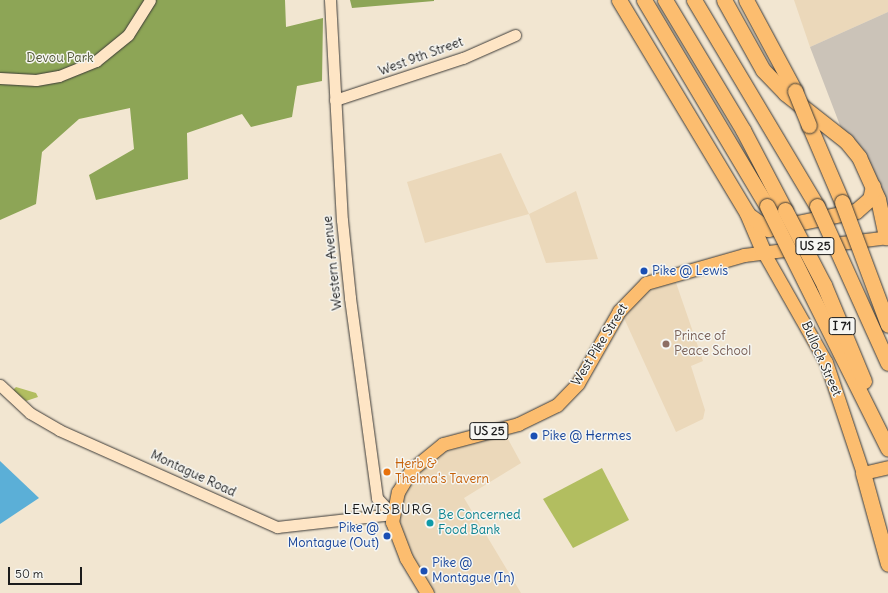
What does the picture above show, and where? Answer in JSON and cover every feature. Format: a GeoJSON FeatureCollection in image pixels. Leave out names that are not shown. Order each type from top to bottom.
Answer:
{"type":"FeatureCollection","features":[{"type":"Feature","properties":{"kind":"highway"},"geometry":{"type":"LineString","coordinates":[[619,0],[747,213],[764,253]]}},
{"type":"Feature","properties":{"kind":"highway","name":"I 71"},"geometry":{"type":"LineString","coordinates":[[665,0],[747,137],[785,210],[839,320],[888,448]]}},
{"type":"Feature","properties":{"kind":"highway","name":"I 71"},"geometry":{"type":"LineString","coordinates":[[694,0],[817,206],[888,363]]}},
{"type":"Feature","properties":{"kind":"highway"},"geometry":{"type":"LineString","coordinates":[[724,0],[763,70],[784,93],[846,141],[859,158],[873,186],[887,240]]}},
{"type":"Feature","properties":{"kind":"highway"},"geometry":{"type":"LineString","coordinates":[[746,0],[795,91],[842,202],[888,324]]}},
{"type":"Feature","properties":{"kind":"highway"},"geometry":{"type":"LineString","coordinates":[[645,3],[767,206],[888,448]]}},
{"type":"Feature","properties":{"kind":"highway"},"geometry":{"type":"LineString","coordinates":[[747,213],[768,228],[856,211],[870,199],[873,186]]}},
{"type":"Feature","properties":{"kind":"highway"},"geometry":{"type":"LineString","coordinates":[[863,472],[888,564]]}},
{"type":"Feature","properties":{"kind":"main road","name":"West Pike Street"},"geometry":{"type":"LineString","coordinates":[[427,593],[394,534],[392,514],[403,482],[435,449],[537,418],[568,395],[618,312],[646,283],[764,253],[887,240]]}},
{"type":"Feature","properties":{"kind":"main road","name":"Bullock Street"},"geometry":{"type":"LineString","coordinates":[[764,253],[823,356],[863,472]]}},
{"type":"Feature","properties":{"kind":"main road"},"geometry":{"type":"LineString","coordinates":[[863,472],[888,467]]}},
{"type":"Feature","properties":{"kind":"street"},"geometry":{"type":"LineString","coordinates":[[0,78],[51,77],[96,61],[128,36],[150,0]]}},
{"type":"Feature","properties":{"kind":"street","name":"Western Avenue"},"geometry":{"type":"LineString","coordinates":[[330,0],[343,227],[377,498],[392,514]]}},
{"type":"Feature","properties":{"kind":"street","name":"West 9th Street"},"geometry":{"type":"LineString","coordinates":[[335,100],[463,58],[515,35]]}},
{"type":"Feature","properties":{"kind":"street","name":"Montague Road"},"geometry":{"type":"LineString","coordinates":[[0,385],[30,413],[59,430],[277,527],[392,514]]}},
{"type":"Feature","properties":{"kind":"shaded area"},"geometry":{"type":"Polygon","coordinates":[[[794,0],[888,0],[888,12],[810,47],[794,0]]]}},
{"type":"Feature","properties":{"kind":"shaded area"},"geometry":{"type":"Polygon","coordinates":[[[888,12],[888,246],[878,199],[846,141],[810,47],[888,12]]]}},
{"type":"Feature","properties":{"kind":"shaded area"},"geometry":{"type":"Polygon","coordinates":[[[501,153],[529,214],[425,243],[407,182],[501,153]]]}},
{"type":"Feature","properties":{"kind":"shaded area"},"geometry":{"type":"Polygon","coordinates":[[[576,191],[598,259],[546,263],[529,214],[576,191]]]}},
{"type":"Feature","properties":{"kind":"shaded area","name":"Prince of Peace School"},"geometry":{"type":"Polygon","coordinates":[[[673,274],[703,361],[691,366],[705,410],[703,419],[676,432],[623,316],[630,296],[673,274]]]}},
{"type":"Feature","properties":{"kind":"shaded area"},"geometry":{"type":"Polygon","coordinates":[[[502,428],[521,463],[464,498],[521,593],[427,593],[392,514],[422,459],[502,428]]]}},
{"type":"Feature","properties":{"kind":"green space","name":"Devou Park"},"geometry":{"type":"Polygon","coordinates":[[[0,0],[285,0],[286,27],[323,18],[322,81],[297,86],[292,117],[251,127],[242,114],[187,133],[188,179],[96,200],[89,175],[134,149],[130,108],[79,119],[42,152],[36,204],[0,220],[0,0]]]}},
{"type":"Feature","properties":{"kind":"green space"},"geometry":{"type":"Polygon","coordinates":[[[350,0],[434,0],[434,1],[352,8],[350,0]]]}},
{"type":"Feature","properties":{"kind":"green space"},"geometry":{"type":"Polygon","coordinates":[[[16,387],[36,393],[38,397],[26,401],[13,390],[16,387]]]}},
{"type":"Feature","properties":{"kind":"green space"},"geometry":{"type":"Polygon","coordinates":[[[602,468],[629,520],[573,548],[543,499],[602,468]]]}},
{"type":"Feature","properties":{"kind":"water"},"geometry":{"type":"Polygon","coordinates":[[[0,461],[39,498],[0,524],[0,461]]]}},
{"type":"Feature","properties":{"kind":"place","name":"Pike @ Lewis"},"geometry":{"type":"Point","coordinates":[644,271]}},
{"type":"Feature","properties":{"kind":"place","name":"Prince of Peace School"},"geometry":{"type":"Point","coordinates":[666,344]}},
{"type":"Feature","properties":{"kind":"place","name":"Pike @ Hermes"},"geometry":{"type":"Point","coordinates":[534,436]}},
{"type":"Feature","properties":{"kind":"place","name":"Herb & Thelma's Tavern"},"geometry":{"type":"Point","coordinates":[387,472]}},
{"type":"Feature","properties":{"kind":"place","name":"Be Concerned Food Bank"},"geometry":{"type":"Point","coordinates":[430,523]}},
{"type":"Feature","properties":{"kind":"place","name":"Pike @ Montague (Out)"},"geometry":{"type":"Point","coordinates":[387,536]}},
{"type":"Feature","properties":{"kind":"place","name":"Pike @ Montague (In)"},"geometry":{"type":"Point","coordinates":[424,571]}},
{"type":"Feature","properties":{"kind":"district","name":"LEWISBURG"},"geometry":{"type":"Point","coordinates":[388,509]}}]}
